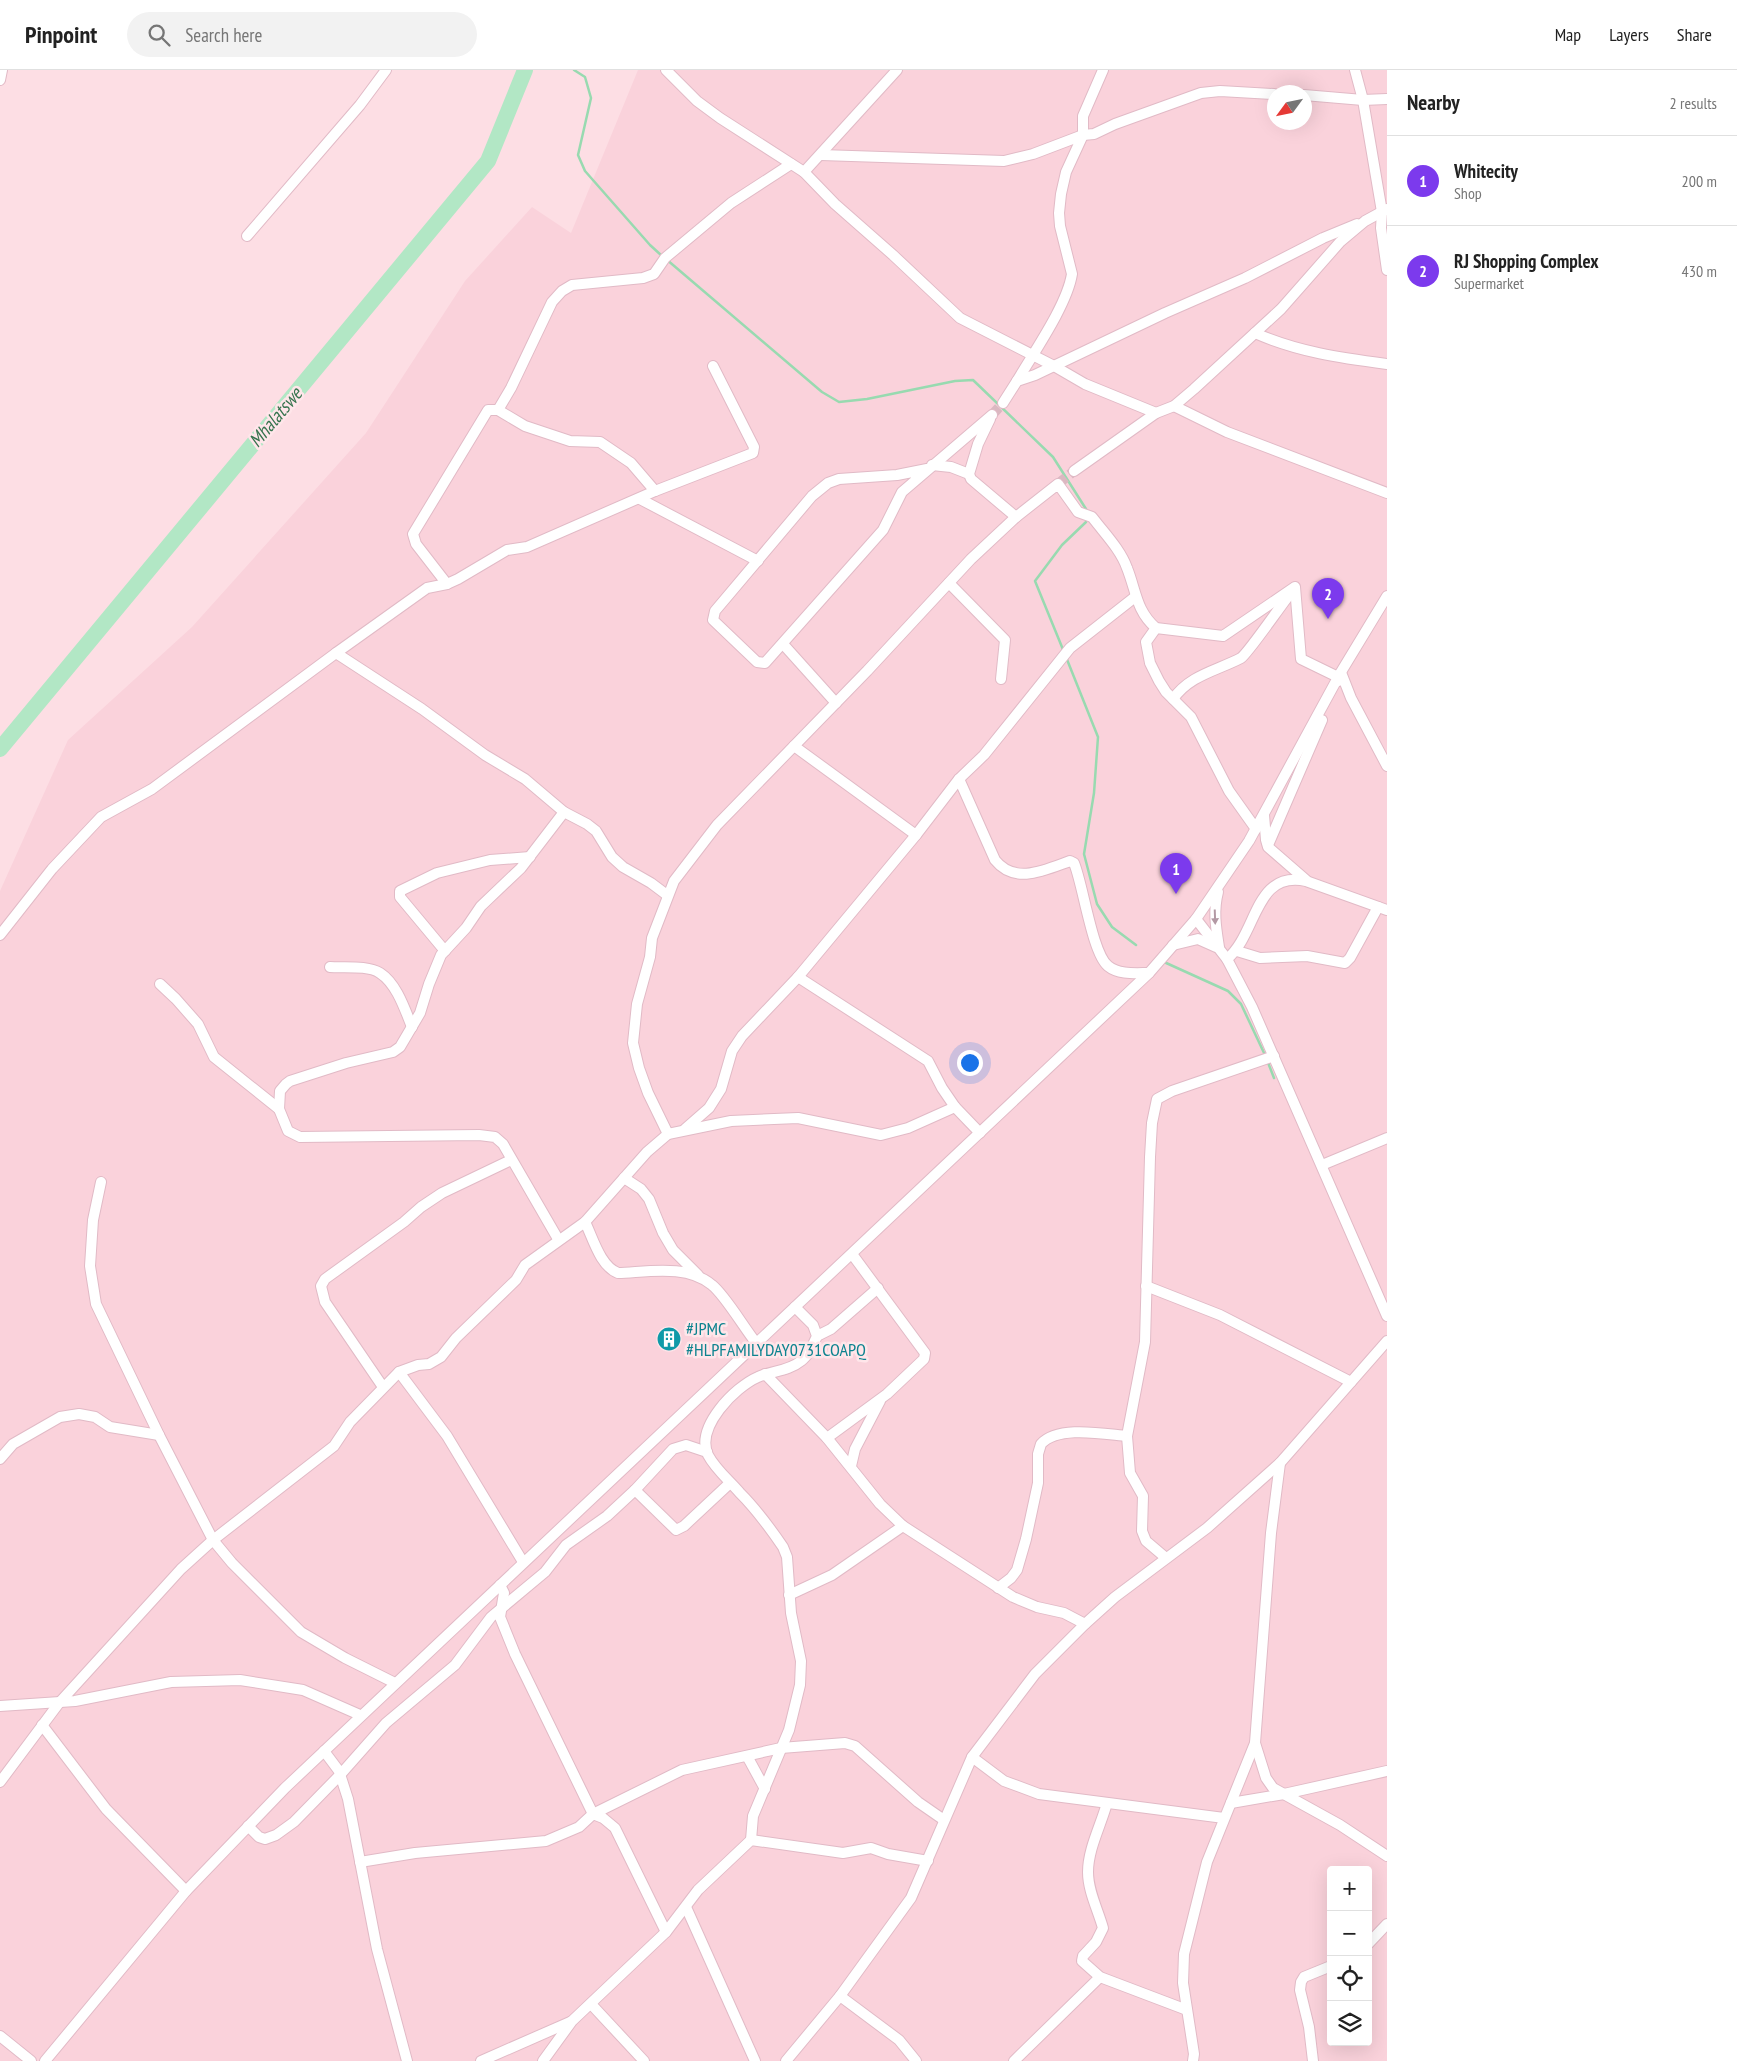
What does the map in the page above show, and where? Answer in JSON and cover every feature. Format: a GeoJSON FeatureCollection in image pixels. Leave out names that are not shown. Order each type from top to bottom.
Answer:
{"type":"FeatureCollection","features":[{"type":"Feature","properties":{"kind":"street"},"geometry":{"type":"LineString","coordinates":[[0,80],[2,70]]}},
{"type":"Feature","properties":{"kind":"street"},"geometry":{"type":"LineString","coordinates":[[247,236],[360,105],[386,70]]}},
{"type":"Feature","properties":{"kind":"street"},"geometry":{"type":"LineString","coordinates":[[666,70],[697,101],[804,172],[835,204],[893,254],[947,308],[970,325],[1054,366],[1085,384],[1156,413]]}},
{"type":"Feature","properties":{"kind":"street"},"geometry":{"type":"LineString","coordinates":[[804,172],[897,70]]}},
{"type":"Feature","properties":{"kind":"street"},"geometry":{"type":"LineString","coordinates":[[1003,403],[1032,355],[1070,282],[1072,274],[1059,213],[1066,172],[1082,135],[1084,116],[1103,70]]}},
{"type":"Feature","properties":{"kind":"street"},"geometry":{"type":"LineString","coordinates":[[1355,70],[1363,100],[1385,211],[1380,228],[1387,270]]}},
{"type":"Feature","properties":{"kind":"street"},"geometry":{"type":"LineString","coordinates":[[821,155],[1004,161],[1033,154],[1082,135],[1094,134],[1115,124],[1201,93],[1220,91],[1267,94]]}},
{"type":"Feature","properties":{"kind":"street"},"geometry":{"type":"LineString","coordinates":[[1312,97],[1363,100],[1387,99]]}},
{"type":"Feature","properties":{"kind":"street"},"geometry":{"type":"LineString","coordinates":[[498,410],[512,388],[552,302],[562,291],[572,285],[584,282],[643,278],[654,274],[665,258],[731,203],[791,164]]}},
{"type":"Feature","properties":{"kind":"street"},"geometry":{"type":"LineString","coordinates":[[1017,381],[1054,366],[1165,313],[1245,278],[1323,238],[1385,211]]}},
{"type":"Feature","properties":{"kind":"street"},"geometry":{"type":"LineString","coordinates":[[1074,471],[1156,413],[1174,406],[1281,309],[1340,242],[1365,221]]}},
{"type":"Feature","properties":{"kind":"street"},"geometry":{"type":"LineString","coordinates":[[1255,333],[1285,346],[1310,352],[1387,364]]}},
{"type":"Feature","properties":{"kind":"street"},"geometry":{"type":"LineString","coordinates":[[0,934],[52,869],[101,817],[152,790],[427,588],[448,584],[507,550],[528,547],[655,491],[749,456],[755,450],[713,366]]}},
{"type":"Feature","properties":{"kind":"street"},"geometry":{"type":"LineString","coordinates":[[1174,406],[1227,432],[1387,493]]}},
{"type":"Feature","properties":{"kind":"street"},"geometry":{"type":"LineString","coordinates":[[448,584],[416,544],[413,534],[488,410],[498,410],[534,429],[570,441],[600,442],[631,463],[655,491]]}},
{"type":"Feature","properties":{"kind":"street"},"geometry":{"type":"LineString","coordinates":[[969,474],[951,467],[930,467],[897,475],[839,479],[828,484],[812,496],[715,611],[713,620],[761,664],[783,644],[883,530],[902,492],[930,467],[992,415],[978,444],[969,474],[970,479],[1016,518]]}},
{"type":"Feature","properties":{"kind":"street"},"geometry":{"type":"LineString","coordinates":[[668,1134],[648,1094],[633,1043],[637,1004],[648,965],[652,938],[667,895],[683,867],[717,824],[836,703],[949,583],[1016,518],[1058,484],[1078,512],[1092,517],[1121,555],[1127,568],[1135,597],[1145,616],[1156,628],[1223,636],[1295,587]]}},
{"type":"Feature","properties":{"kind":"street"},"geometry":{"type":"LineString","coordinates":[[640,499],[758,561]]}},
{"type":"Feature","properties":{"kind":"street"},"geometry":{"type":"LineString","coordinates":[[949,583],[1005,640],[1001,679]]}},
{"type":"Feature","properties":{"kind":"street"},"geometry":{"type":"LineString","coordinates":[[1295,587],[1301,659],[1338,677]]}},
{"type":"Feature","properties":{"kind":"street"},"geometry":{"type":"LineString","coordinates":[[1173,699],[1184,686],[1212,669],[1242,657],[1295,587]]}},
{"type":"Feature","properties":{"kind":"street"},"geometry":{"type":"LineString","coordinates":[[45,2061],[186,1891],[248,1826],[360,1715],[1149,973],[1196,920],[1256,829],[1338,677],[1387,596]]}},
{"type":"Feature","properties":{"kind":"street"},"geometry":{"type":"LineString","coordinates":[[682,1131],[709,1108],[721,1089],[732,1051],[742,1036],[798,977],[916,835],[959,780],[984,755],[1070,648],[1135,597]]}},
{"type":"Feature","properties":{"kind":"street"},"geometry":{"type":"LineString","coordinates":[[1156,628],[1146,642],[1146,652],[1159,681],[1191,717],[1229,791],[1256,829]]}},
{"type":"Feature","properties":{"kind":"street"},"geometry":{"type":"LineString","coordinates":[[783,644],[836,703]]}},
{"type":"Feature","properties":{"kind":"street"},"geometry":{"type":"LineString","coordinates":[[336,653],[525,779],[564,812],[587,824],[596,831],[612,857],[623,867],[651,882],[667,895]]}},
{"type":"Feature","properties":{"kind":"street"},"geometry":{"type":"LineString","coordinates":[[1268,845],[1341,675],[1387,766]]}},
{"type":"Feature","properties":{"kind":"street"},"geometry":{"type":"LineString","coordinates":[[794,746],[916,835]]}},
{"type":"Feature","properties":{"kind":"street"},"geometry":{"type":"LineString","coordinates":[[959,780],[995,860],[1002,868],[1013,874],[1025,875],[1070,861],[1074,863],[1102,958],[1107,965],[1128,973],[1149,973]]}},
{"type":"Feature","properties":{"kind":"street"},"geometry":{"type":"LineString","coordinates":[[558,1239],[503,1144],[495,1137],[479,1135],[300,1137],[288,1132],[279,1110],[280,1091],[290,1081],[346,1063],[393,1052],[400,1047],[420,1013],[428,984],[444,951],[466,928],[481,906],[521,868],[564,812]]}},
{"type":"Feature","properties":{"kind":"street"},"geometry":{"type":"LineString","coordinates":[[1264,815],[1268,845],[1306,881]]}},
{"type":"Feature","properties":{"kind":"street"},"geometry":{"type":"LineString","coordinates":[[444,951],[400,897],[400,891],[437,873],[490,860],[530,857]]}},
{"type":"Feature","properties":{"kind":"street"},"geometry":{"type":"LineString","coordinates":[[1227,959],[1237,951],[1267,891],[1279,882],[1292,878],[1306,881],[1382,908],[1345,963],[1307,956],[1260,958],[1237,951]]}},
{"type":"Feature","properties":{"kind":"street"},"geometry":{"type":"LineString","coordinates":[[1219,887],[1215,904],[1215,923],[1220,948]]}},
{"type":"Feature","properties":{"kind":"street"},"geometry":{"type":"LineString","coordinates":[[1196,920],[1227,959],[1274,1056],[1387,1316]]}},
{"type":"Feature","properties":{"kind":"street"},"geometry":{"type":"LineString","coordinates":[[1173,945],[1198,940],[1220,948]]}},
{"type":"Feature","properties":{"kind":"street"},"geometry":{"type":"LineString","coordinates":[[330,967],[380,972],[400,999],[412,1027]]}},
{"type":"Feature","properties":{"kind":"street"},"geometry":{"type":"LineString","coordinates":[[798,977],[928,1061],[942,1088],[955,1107],[980,1133]]}},
{"type":"Feature","properties":{"kind":"street"},"geometry":{"type":"LineString","coordinates":[[160,984],[176,998],[198,1024],[214,1057],[279,1110]]}},
{"type":"Feature","properties":{"kind":"street"},"geometry":{"type":"LineString","coordinates":[[1166,1558],[1146,1541],[1142,1532],[1143,1496],[1130,1473],[1127,1436],[1145,1342],[1150,1157],[1152,1123],[1157,1099],[1172,1091],[1274,1056]]}},
{"type":"Feature","properties":{"kind":"street"},"geometry":{"type":"LineString","coordinates":[[0,1782],[60,1703],[181,1569],[213,1540],[334,1446],[350,1422],[398,1372],[418,1365],[429,1364],[441,1357],[456,1338],[516,1280],[526,1265],[558,1239],[585,1222],[647,1152],[668,1134],[730,1121],[798,1118],[881,1135],[908,1128],[955,1107]]}},
{"type":"Feature","properties":{"kind":"street"},"geometry":{"type":"LineString","coordinates":[[1322,1165],[1387,1138]]}},
{"type":"Feature","properties":{"kind":"street"},"geometry":{"type":"LineString","coordinates":[[383,1387],[325,1302],[321,1286],[326,1279],[442,1193],[511,1160]]}},
{"type":"Feature","properties":{"kind":"street"},"geometry":{"type":"LineString","coordinates":[[624,1178],[641,1190],[649,1199],[663,1233],[673,1250],[698,1275],[714,1286],[756,1344]]}},
{"type":"Feature","properties":{"kind":"street"},"geometry":{"type":"LineString","coordinates":[[100,1182],[93,1220],[90,1266],[96,1304],[159,1435],[213,1540],[232,1563],[302,1632],[345,1658],[395,1683]]}},
{"type":"Feature","properties":{"kind":"street"},"geometry":{"type":"LineString","coordinates":[[585,1222],[606,1265],[612,1271],[618,1273],[680,1272],[698,1275]]}},
{"type":"Feature","properties":{"kind":"street"},"geometry":{"type":"LineString","coordinates":[[827,1438],[881,1399],[924,1359],[925,1353],[852,1254]]}},
{"type":"Feature","properties":{"kind":"street"},"geometry":{"type":"LineString","coordinates":[[1146,1286],[1220,1315],[1351,1382]]}},
{"type":"Feature","properties":{"kind":"street"},"geometry":{"type":"LineString","coordinates":[[1376,1290],[1387,1287]]}},
{"type":"Feature","properties":{"kind":"street"},"geometry":{"type":"LineString","coordinates":[[542,2061],[572,2021],[666,1932],[698,1890],[751,1840],[753,1816],[789,1730],[800,1685],[800,1661],[789,1595],[787,1557],[783,1547],[714,1465],[707,1452],[706,1440],[708,1430],[730,1396],[757,1377],[794,1366],[801,1361],[817,1336],[831,1329],[878,1288]]}},
{"type":"Feature","properties":{"kind":"street"},"geometry":{"type":"LineString","coordinates":[[795,1307],[813,1325],[817,1336]]}},
{"type":"Feature","properties":{"kind":"street"},"geometry":{"type":"LineString","coordinates":[[786,2061],[840,1996],[911,1898],[972,1757],[1035,1674],[1084,1624],[1115,1597],[1207,1528],[1280,1463],[1387,1341]]}},
{"type":"Feature","properties":{"kind":"street"},"geometry":{"type":"LineString","coordinates":[[398,1372],[447,1436],[522,1562]]}},
{"type":"Feature","properties":{"kind":"street"},"geometry":{"type":"LineString","coordinates":[[765,1374],[827,1438],[880,1504],[903,1526],[949,1554],[998,1588],[1037,1607],[1064,1613],[1084,1624]]}},
{"type":"Feature","properties":{"kind":"street"},"geometry":{"type":"LineString","coordinates":[[851,1466],[855,1449],[881,1399]]}},
{"type":"Feature","properties":{"kind":"street"},"geometry":{"type":"LineString","coordinates":[[0,1459],[12,1444],[60,1416],[79,1414],[95,1417],[110,1426],[159,1435]]}},
{"type":"Feature","properties":{"kind":"street"},"geometry":{"type":"LineString","coordinates":[[998,1588],[1011,1578],[1017,1570],[1038,1483],[1038,1454],[1041,1444],[1055,1435],[1077,1432],[1127,1436]]}},
{"type":"Feature","properties":{"kind":"street"},"geometry":{"type":"LineString","coordinates":[[248,1826],[259,1837],[265,1839],[276,1835],[294,1822],[386,1724],[454,1665],[471,1647],[486,1624],[545,1572],[566,1545],[607,1516],[679,1445],[686,1444],[707,1452]]}},
{"type":"Feature","properties":{"kind":"street"},"geometry":{"type":"LineString","coordinates":[[1193,2061],[1194,2054],[1184,1982],[1184,1954],[1207,1862],[1255,1743],[1271,1533],[1280,1463]]}},
{"type":"Feature","properties":{"kind":"street"},"geometry":{"type":"LineString","coordinates":[[635,1490],[676,1530],[684,1526],[730,1483]]}},
{"type":"Feature","properties":{"kind":"street"},"geometry":{"type":"LineString","coordinates":[[789,1595],[832,1575],[903,1526]]}},
{"type":"Feature","properties":{"kind":"street"},"geometry":{"type":"LineString","coordinates":[[500,1585],[504,1593],[500,1617],[514,1654],[593,1814],[603,1818],[615,1828],[666,1932]]}},
{"type":"Feature","properties":{"kind":"street"},"geometry":{"type":"LineString","coordinates":[[0,1706],[60,1703],[171,1682],[240,1680],[303,1690],[360,1715]]}},
{"type":"Feature","properties":{"kind":"street"},"geometry":{"type":"LineString","coordinates":[[42,1725],[101,1803],[186,1891]]}},
{"type":"Feature","properties":{"kind":"street"},"geometry":{"type":"LineString","coordinates":[[360,1862],[415,1853],[546,1840],[579,1827],[593,1814],[682,1770],[782,1748],[845,1743],[855,1746],[918,1802],[944,1820]]}},
{"type":"Feature","properties":{"kind":"street"},"geometry":{"type":"LineString","coordinates":[[1255,1743],[1266,1778],[1274,1788],[1387,1856]]}},
{"type":"Feature","properties":{"kind":"street"},"geometry":{"type":"LineString","coordinates":[[324,1751],[333,1759],[340,1775],[377,1949],[407,2061]]}},
{"type":"Feature","properties":{"kind":"street"},"geometry":{"type":"LineString","coordinates":[[747,1756],[765,1789]]}},
{"type":"Feature","properties":{"kind":"street"},"geometry":{"type":"LineString","coordinates":[[972,1757],[1004,1781],[1039,1794],[1224,1818]]}},
{"type":"Feature","properties":{"kind":"street"},"geometry":{"type":"LineString","coordinates":[[1231,1803],[1284,1794],[1387,1771]]}},
{"type":"Feature","properties":{"kind":"street"},"geometry":{"type":"LineString","coordinates":[[1107,1804],[1094,1841],[1088,1871],[1093,1899],[1103,1928],[1096,1942],[1083,1956],[1082,1961],[1100,1977],[1187,2010]]}},
{"type":"Feature","properties":{"kind":"street"},"geometry":{"type":"LineString","coordinates":[[751,1840],[843,1853],[871,1848],[888,1854],[928,1861]]}},
{"type":"Feature","properties":{"kind":"street"},"geometry":{"type":"LineString","coordinates":[[686,1907],[754,2061]]}},
{"type":"Feature","properties":{"kind":"street"},"geometry":{"type":"LineString","coordinates":[[1372,1940],[1387,1924]]}},
{"type":"Feature","properties":{"kind":"street"},"geometry":{"type":"LineString","coordinates":[[1313,2061],[1309,2027],[1300,1990],[1301,1982],[1304,1977],[1327,1968]]}},
{"type":"Feature","properties":{"kind":"street"},"geometry":{"type":"LineString","coordinates":[[1014,2061],[1100,1977]]}},
{"type":"Feature","properties":{"kind":"street"},"geometry":{"type":"LineString","coordinates":[[840,1996],[899,2040],[916,2061]]}},
{"type":"Feature","properties":{"kind":"street"},"geometry":{"type":"LineString","coordinates":[[591,2004],[644,2061]]}},
{"type":"Feature","properties":{"kind":"street"},"geometry":{"type":"LineString","coordinates":[[481,2061],[572,2021]]}},
{"type":"Feature","properties":{"kind":"street"},"geometry":{"type":"LineString","coordinates":[[0,2036],[31,2061]]}},
{"type":"Feature","properties":{"kind":"shaded area"},"geometry":{"type":"Polygon","coordinates":[[[638,70],[1387,70],[1387,2061],[0,2061],[0,891],[68,740],[192,627],[366,433],[465,281],[532,207],[571,233],[638,70]]]}},
{"type":"Feature","properties":{"kind":"waterway","name":"Mhalatswe"},"geometry":{"type":"LineString","coordinates":[[0,749],[488,161],[525,70]]}},
{"type":"Feature","properties":{"kind":"waterway"},"geometry":{"type":"LineString","coordinates":[[574,70],[585,77],[591,98],[578,155],[585,171],[650,245],[662,256]]}},
{"type":"Feature","properties":{"kind":"waterway"},"geometry":{"type":"LineString","coordinates":[[666,259],[822,392],[839,402],[867,399],[955,381],[973,380],[1053,457],[1086,509]]}},
{"type":"Feature","properties":{"kind":"waterway"},"geometry":{"type":"LineString","coordinates":[[1064,652],[1035,581],[1062,545],[1086,522]]}},
{"type":"Feature","properties":{"kind":"waterway"},"geometry":{"type":"LineString","coordinates":[[1066,657],[1098,737],[1094,793],[1084,854],[1097,904],[1112,927],[1136,945]]}},
{"type":"Feature","properties":{"kind":"waterway"},"geometry":{"type":"LineString","coordinates":[[1164,962],[1228,991],[1241,1004],[1265,1055]]}},
{"type":"Feature","properties":{"kind":"waterway"},"geometry":{"type":"LineString","coordinates":[[1267,1060],[1274,1078]]}},
{"type":"Feature","properties":{"kind":"tunnel"},"geometry":{"type":"LineString","coordinates":[[992,415],[1003,403]]}},
{"type":"Feature","properties":{"kind":"tunnel"},"geometry":{"type":"LineString","coordinates":[[1058,484],[1074,471]]}},
{"type":"Feature","properties":{"kind":"place","name":"RJ Shopping Complex"},"geometry":{"type":"Point","coordinates":[1328,619]}},
{"type":"Feature","properties":{"kind":"place","name":"Whitecity"},"geometry":{"type":"Point","coordinates":[1176,894]}},
{"type":"Feature","properties":{"kind":"place","name":"#JPMC #HLPFAMILYDAY0731COAPQ"},"geometry":{"type":"Point","coordinates":[669,1339]}}]}
